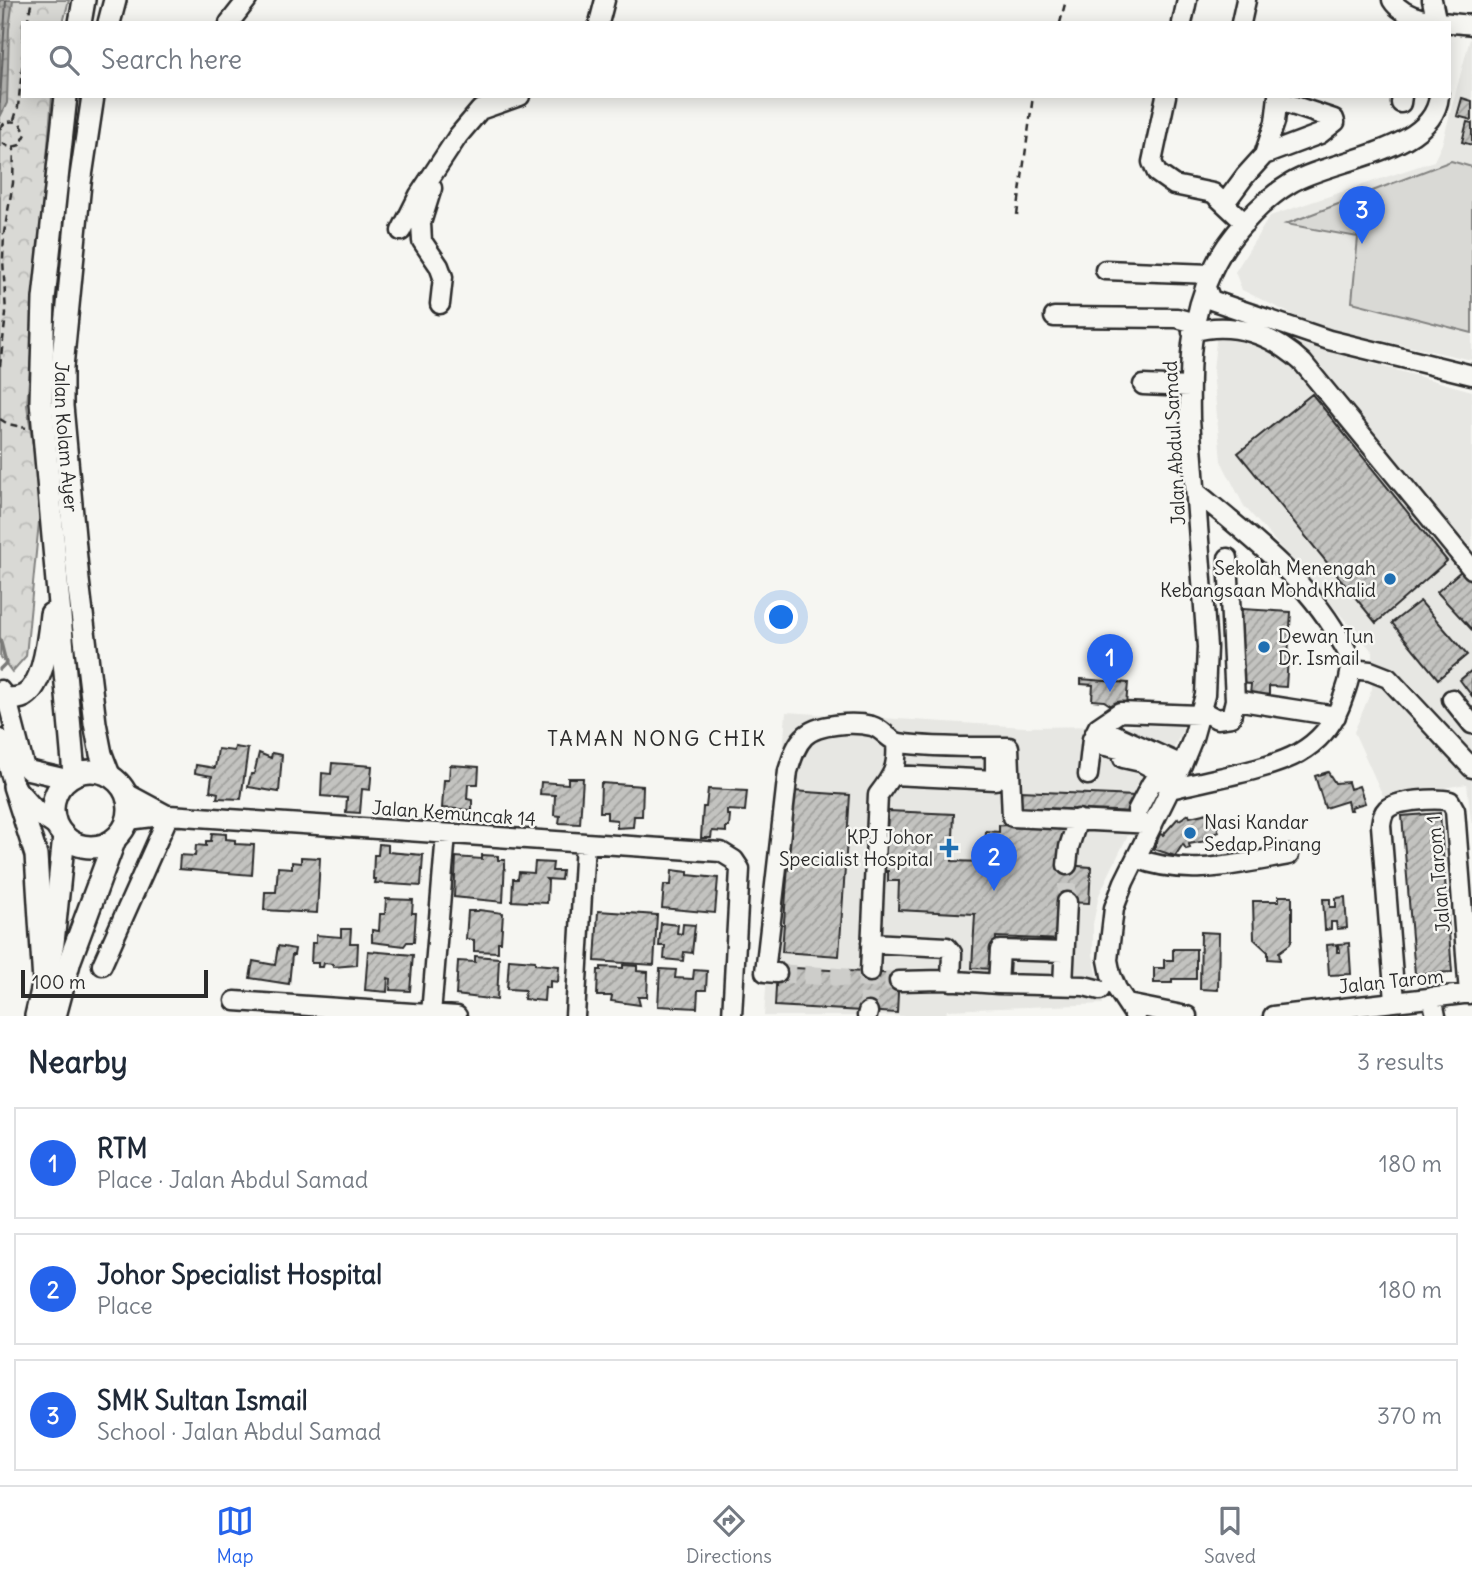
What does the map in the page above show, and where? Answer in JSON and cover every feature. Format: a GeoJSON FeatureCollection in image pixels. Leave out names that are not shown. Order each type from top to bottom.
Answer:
{"type":"FeatureCollection","features":[{"type":"Feature","properties":{"kind":"main road"},"geometry":{"type":"LineString","coordinates":[[109,21],[115,0]]}},
{"type":"Feature","properties":{"kind":"main road","name":"Jalan Kolam Ayer"},"geometry":{"type":"LineString","coordinates":[[66,98],[45,288],[41,401],[70,777]]}},
{"type":"Feature","properties":{"kind":"main road","name":"Jalan Kolam Ayer"},"geometry":{"type":"LineString","coordinates":[[93,98],[65,328],[62,407],[95,723],[101,754],[109,775]]}},
{"type":"Feature","properties":{"kind":"main road"},"geometry":{"type":"LineString","coordinates":[[3,694],[26,695],[38,677],[48,636],[56,579]]}},
{"type":"Feature","properties":{"kind":"main road"},"geometry":{"type":"LineString","coordinates":[[36,1016],[53,943],[61,832],[52,807],[55,796],[70,777],[92,770],[109,775],[122,786],[129,802],[128,820],[115,839],[71,960],[55,1016]]}},
{"type":"Feature","properties":{"kind":"main road"},"geometry":{"type":"LineString","coordinates":[[14,786],[36,855],[44,982]]}},
{"type":"Feature","properties":{"kind":"main road"},"geometry":{"type":"LineString","coordinates":[[61,832],[79,845],[89,847],[107,844],[115,839]]}},
{"type":"Feature","properties":{"kind":"street"},"geometry":{"type":"LineString","coordinates":[[231,21],[247,0]]}},
{"type":"Feature","properties":{"kind":"street"},"geometry":{"type":"LineString","coordinates":[[599,21],[604,0]]}},
{"type":"Feature","properties":{"kind":"street"},"geometry":{"type":"LineString","coordinates":[[1182,21],[1187,0]]}},
{"type":"Feature","properties":{"kind":"street"},"geometry":{"type":"LineString","coordinates":[[1241,21],[1246,0]]}},
{"type":"Feature","properties":{"kind":"street"},"geometry":{"type":"LineString","coordinates":[[1392,0],[1408,19],[1437,21],[1432,0]]}},
{"type":"Feature","properties":{"kind":"street"},"geometry":{"type":"LineString","coordinates":[[1451,23],[1472,25]]}},
{"type":"Feature","properties":{"kind":"street"},"geometry":{"type":"LineString","coordinates":[[86,146],[101,98]]}},
{"type":"Feature","properties":{"kind":"street"},"geometry":{"type":"LineString","coordinates":[[401,231],[458,136],[481,110],[514,98]]}},
{"type":"Feature","properties":{"kind":"street"},"geometry":{"type":"LineString","coordinates":[[1166,98],[1152,162],[1157,173],[1174,185],[1213,193],[1245,223]]}},
{"type":"Feature","properties":{"kind":"street"},"geometry":{"type":"LineString","coordinates":[[1307,98],[1345,111]]}},
{"type":"Feature","properties":{"kind":"street","name":"Jalan Abdul Samad"},"geometry":{"type":"LineString","coordinates":[[1120,1000],[1108,960],[1114,908],[1174,777],[1205,695],[1207,647],[1189,387],[1193,328],[1208,281],[1245,223],[1270,199],[1292,182],[1421,131],[1438,107],[1439,98]]}},
{"type":"Feature","properties":{"kind":"street"},"geometry":{"type":"LineString","coordinates":[[1226,203],[1264,155],[1279,99],[1335,122],[1320,134],[1264,155]]}},
{"type":"Feature","properties":{"kind":"street"},"geometry":{"type":"LineString","coordinates":[[433,174],[421,232],[422,242],[439,266],[443,277],[440,304]]}},
{"type":"Feature","properties":{"kind":"street"},"geometry":{"type":"LineString","coordinates":[[1105,270],[1208,281],[1211,300],[1241,312],[1329,340],[1472,376]]}},
{"type":"Feature","properties":{"kind":"street"},"geometry":{"type":"LineString","coordinates":[[1054,317],[1177,318],[1193,328],[1215,327],[1249,331],[1290,351],[1303,363],[1472,569]]}},
{"type":"Feature","properties":{"kind":"street"},"geometry":{"type":"LineString","coordinates":[[1143,385],[1189,387]]}},
{"type":"Feature","properties":{"kind":"street"},"geometry":{"type":"LineString","coordinates":[[1137,811],[1151,784],[1174,777],[1278,762],[1314,744],[1336,716],[1350,669],[1350,658],[1312,597],[1196,492]]}},
{"type":"Feature","properties":{"kind":"street"},"geometry":{"type":"LineString","coordinates":[[1088,775],[1094,740],[1120,712],[1200,712],[1217,719],[1231,717],[1235,700],[1228,558]]}},
{"type":"Feature","properties":{"kind":"street"},"geometry":{"type":"LineString","coordinates":[[1350,669],[1370,671],[1388,678],[1472,768]]}},
{"type":"Feature","properties":{"kind":"street"},"geometry":{"type":"LineString","coordinates":[[3,694],[24,765],[28,770],[70,777]]}},
{"type":"Feature","properties":{"kind":"street"},"geometry":{"type":"LineString","coordinates":[[1452,699],[1472,724]]}},
{"type":"Feature","properties":{"kind":"street"},"geometry":{"type":"LineString","coordinates":[[1235,700],[1336,716]]}},
{"type":"Feature","properties":{"kind":"street"},"geometry":{"type":"LineString","coordinates":[[776,973],[765,972],[788,771],[794,753],[805,736],[817,728],[838,724],[876,727],[896,742],[1009,747],[1012,817],[1153,824]]}},
{"type":"Feature","properties":{"kind":"street"},"geometry":{"type":"LineString","coordinates":[[0,738],[14,786],[43,818],[61,832]]}},
{"type":"Feature","properties":{"kind":"street"},"geometry":{"type":"LineString","coordinates":[[1094,740],[1143,755],[1174,777]]}},
{"type":"Feature","properties":{"kind":"street"},"geometry":{"type":"LineString","coordinates":[[870,972],[878,795],[893,775],[897,759],[896,742]]}},
{"type":"Feature","properties":{"kind":"street"},"geometry":{"type":"LineString","coordinates":[[893,775],[995,780],[995,747]]}},
{"type":"Feature","properties":{"kind":"street","name":"Jalan Kemuncak 14"},"geometry":{"type":"LineString","coordinates":[[127,793],[152,809],[169,815]]}},
{"type":"Feature","properties":{"kind":"street","name":"Jalan Tarom 1"},"geometry":{"type":"LineString","coordinates":[[1395,1001],[1381,825],[1383,813],[1390,806],[1440,799],[1450,801],[1455,810],[1470,993]]}},
{"type":"Feature","properties":{"kind":"street"},"geometry":{"type":"LineString","coordinates":[[102,965],[169,815]]}},
{"type":"Feature","properties":{"kind":"street","name":"Jalan Kemuncak 14"},"geometry":{"type":"LineString","coordinates":[[128,820],[169,815],[721,852],[734,860],[740,869],[732,1016]]}},
{"type":"Feature","properties":{"kind":"street"},"geometry":{"type":"LineString","coordinates":[[1067,865],[1069,847],[1078,819]]}},
{"type":"Feature","properties":{"kind":"street"},"geometry":{"type":"LineString","coordinates":[[431,1014],[446,834]]}},
{"type":"Feature","properties":{"kind":"street"},"geometry":{"type":"LineString","coordinates":[[575,1016],[585,843]]}},
{"type":"Feature","properties":{"kind":"street"},"geometry":{"type":"LineString","coordinates":[[1136,858],[1171,868],[1206,869],[1289,855]]}},
{"type":"Feature","properties":{"kind":"street"},"geometry":{"type":"LineString","coordinates":[[1063,985],[1067,902]]}},
{"type":"Feature","properties":{"kind":"street"},"geometry":{"type":"LineString","coordinates":[[871,943],[947,947],[952,953],[951,981]]}},
{"type":"Feature","properties":{"kind":"street"},"geometry":{"type":"LineString","coordinates":[[998,984],[1000,950],[1064,953]]}},
{"type":"Feature","properties":{"kind":"street"},"geometry":{"type":"LineString","coordinates":[[899,981],[1084,986],[1120,1000]]}},
{"type":"Feature","properties":{"kind":"street"},"geometry":{"type":"LineString","coordinates":[[1038,986],[1053,991],[1084,992],[1187,1016]]}},
{"type":"Feature","properties":{"kind":"street","name":"Jalan Tarom"},"geometry":{"type":"LineString","coordinates":[[1273,1016],[1470,993]]}},
{"type":"Feature","properties":{"kind":"street"},"geometry":{"type":"LineString","coordinates":[[1432,997],[1436,1016]]}},
{"type":"Feature","properties":{"kind":"street"},"geometry":{"type":"LineString","coordinates":[[235,1001],[457,1016]]}},
{"type":"Feature","properties":{"kind":"path"},"geometry":{"type":"LineString","coordinates":[[27,21],[32,0]]}},
{"type":"Feature","properties":{"kind":"path"},"geometry":{"type":"LineString","coordinates":[[1061,21],[1066,0]]}},
{"type":"Feature","properties":{"kind":"path"},"geometry":{"type":"LineString","coordinates":[[14,120],[21,79]]}},
{"type":"Feature","properties":{"kind":"path"},"geometry":{"type":"LineString","coordinates":[[1017,215],[1033,98]]}},
{"type":"Feature","properties":{"kind":"path"},"geometry":{"type":"LineString","coordinates":[[0,130],[7,121],[14,120],[20,122],[26,134],[20,145],[14,147],[4,145],[0,139]]}},
{"type":"Feature","properties":{"kind":"path"},"geometry":{"type":"LineString","coordinates":[[0,366],[6,314],[4,233],[13,183],[14,147]]}},
{"type":"Feature","properties":{"kind":"path"},"geometry":{"type":"LineString","coordinates":[[0,419],[25,428]]}},
{"type":"Feature","properties":{"kind":"shaded area"},"geometry":{"type":"Polygon","coordinates":[[[1472,31],[1472,360],[1315,326],[1242,290],[1235,272],[1270,216],[1434,161],[1442,144],[1472,31]]]}},
{"type":"Feature","properties":{"kind":"shaded area","name":"Sekolah Menengah Kebangsaan Mohd Khalid"},"geometry":{"type":"Polygon","coordinates":[[[1218,321],[1472,391],[1472,829],[1467,784],[1384,798],[1354,732],[1372,689],[1373,652],[1244,506],[1221,461],[1213,371],[1218,321]]]}},
{"type":"Feature","properties":{"kind":"shaded area","name":"KPJ Johor Specialist Hospital"},"geometry":{"type":"Polygon","coordinates":[[[786,712],[1025,727],[1186,725],[1138,814],[1099,895],[1093,924],[1093,954],[1103,1004],[947,1010],[946,1016],[764,1016],[786,712]]]}},
{"type":"Feature","properties":{"kind":"green space"},"geometry":{"type":"Polygon","coordinates":[[[0,0],[69,0],[64,21],[21,21],[21,98],[52,98],[27,405],[41,501],[26,656],[12,672],[0,656],[0,0]]]}},
{"type":"Feature","properties":{"kind":"green space"},"geometry":{"type":"Polygon","coordinates":[[[1451,161],[1472,167],[1472,333],[1352,302],[1358,237],[1286,224],[1451,161]]]}},
{"type":"Feature","properties":{"kind":"water"},"geometry":{"type":"Polygon","coordinates":[[[0,0],[13,0],[9,29],[7,103],[0,117],[0,0]]]}},
{"type":"Feature","properties":{"kind":"building"},"geometry":{"type":"Polygon","coordinates":[[[1462,98],[1472,101],[1472,120],[1457,116],[1462,98]]]}},
{"type":"Feature","properties":{"kind":"building"},"geometry":{"type":"Polygon","coordinates":[[[1467,122],[1472,123],[1472,145],[1462,142],[1467,122]]]}},
{"type":"Feature","properties":{"kind":"building"},"geometry":{"type":"Polygon","coordinates":[[[1312,394],[1447,561],[1376,623],[1238,453],[1312,394]]]}},
{"type":"Feature","properties":{"kind":"building"},"geometry":{"type":"Polygon","coordinates":[[[1462,570],[1472,581],[1472,630],[1437,592],[1462,570]]]}},
{"type":"Feature","properties":{"kind":"building"},"geometry":{"type":"Polygon","coordinates":[[[1420,601],[1467,655],[1438,679],[1392,623],[1420,601]]]}},
{"type":"Feature","properties":{"kind":"building","name":"Dewan Tun Dr. Ismail"},"geometry":{"type":"Polygon","coordinates":[[[1242,609],[1291,612],[1286,687],[1269,686],[1269,697],[1250,696],[1251,684],[1237,683],[1242,609]]]}},
{"type":"Feature","properties":{"kind":"building"},"geometry":{"type":"Polygon","coordinates":[[[1472,670],[1472,696],[1460,680],[1472,670]]]}},
{"type":"Feature","properties":{"kind":"building"},"geometry":{"type":"Polygon","coordinates":[[[1081,679],[1128,683],[1126,705],[1116,704],[1116,709],[1104,701],[1092,700],[1093,685],[1081,684],[1081,679]]]}},
{"type":"Feature","properties":{"kind":"building"},"geometry":{"type":"Polygon","coordinates":[[[235,747],[248,749],[241,799],[217,798],[218,793],[210,791],[212,776],[195,773],[196,765],[215,768],[218,749],[234,751],[235,747]]]}},
{"type":"Feature","properties":{"kind":"building"},"geometry":{"type":"Polygon","coordinates":[[[259,753],[271,758],[272,753],[282,755],[279,792],[248,787],[259,753]]]}},
{"type":"Feature","properties":{"kind":"building"},"geometry":{"type":"Polygon","coordinates":[[[332,763],[372,766],[370,790],[362,789],[360,813],[346,812],[347,798],[321,796],[322,773],[331,774],[332,763]]]}},
{"type":"Feature","properties":{"kind":"building"},"geometry":{"type":"Polygon","coordinates":[[[450,765],[479,767],[478,784],[468,784],[467,799],[472,800],[472,810],[442,808],[444,780],[449,780],[450,765]]]}},
{"type":"Feature","properties":{"kind":"building"},"geometry":{"type":"Polygon","coordinates":[[[1328,772],[1335,783],[1348,782],[1350,789],[1359,786],[1365,803],[1351,807],[1352,810],[1349,810],[1347,801],[1325,808],[1315,776],[1328,772]]]}},
{"type":"Feature","properties":{"kind":"building"},"geometry":{"type":"Polygon","coordinates":[[[568,778],[583,778],[580,824],[559,823],[560,816],[554,815],[555,795],[540,794],[541,782],[568,784],[568,778]]]}},
{"type":"Feature","properties":{"kind":"building"},"geometry":{"type":"Polygon","coordinates":[[[601,783],[643,786],[642,816],[634,816],[633,827],[617,828],[617,820],[607,819],[607,812],[600,812],[601,783]]]}},
{"type":"Feature","properties":{"kind":"building"},"geometry":{"type":"Polygon","coordinates":[[[708,789],[747,791],[745,811],[727,810],[727,815],[730,815],[726,832],[712,831],[711,838],[701,838],[703,807],[706,807],[708,789]]]}},
{"type":"Feature","properties":{"kind":"building"},"geometry":{"type":"Polygon","coordinates":[[[793,791],[850,795],[839,956],[782,952],[793,791]]]}},
{"type":"Feature","properties":{"kind":"building"},"geometry":{"type":"Polygon","coordinates":[[[1020,791],[1136,796],[1136,812],[1019,807],[1020,791]]]}},
{"type":"Feature","properties":{"kind":"building"},"geometry":{"type":"Polygon","coordinates":[[[888,811],[954,814],[952,861],[984,862],[986,831],[999,832],[999,825],[1068,828],[1066,865],[1091,867],[1089,903],[1065,902],[1063,940],[996,937],[994,969],[972,968],[975,914],[898,910],[899,881],[888,881],[888,871],[883,871],[884,858],[880,858],[882,829],[887,830],[888,811]]]}},
{"type":"Feature","properties":{"kind":"building","name":"Nasi Kandar Sedap Pinang"},"geometry":{"type":"Polygon","coordinates":[[[1212,812],[1219,832],[1204,837],[1206,841],[1189,844],[1190,848],[1186,849],[1183,844],[1175,856],[1154,849],[1160,834],[1163,835],[1178,818],[1179,820],[1189,814],[1190,817],[1212,812]]]}},
{"type":"Feature","properties":{"kind":"building"},"geometry":{"type":"Polygon","coordinates":[[[1440,813],[1452,972],[1415,974],[1402,816],[1440,813]]]}},
{"type":"Feature","properties":{"kind":"building"},"geometry":{"type":"Polygon","coordinates":[[[212,833],[226,834],[226,839],[235,840],[235,844],[254,845],[252,875],[179,869],[180,855],[195,856],[196,845],[206,846],[206,841],[211,841],[212,833]]]}},
{"type":"Feature","properties":{"kind":"building"},"geometry":{"type":"Polygon","coordinates":[[[379,844],[388,845],[388,852],[423,855],[421,886],[375,883],[374,855],[378,855],[379,844]]]}},
{"type":"Feature","properties":{"kind":"building"},"geometry":{"type":"Polygon","coordinates":[[[482,855],[498,856],[498,860],[505,860],[503,902],[454,897],[456,857],[482,859],[482,855]]]}},
{"type":"Feature","properties":{"kind":"building"},"geometry":{"type":"Polygon","coordinates":[[[301,857],[320,858],[317,913],[264,910],[265,892],[276,892],[278,867],[292,868],[292,862],[301,863],[301,857]]]}},
{"type":"Feature","properties":{"kind":"building"},"geometry":{"type":"Polygon","coordinates":[[[535,862],[553,863],[552,871],[562,871],[561,880],[546,879],[547,903],[512,901],[513,879],[518,879],[519,872],[534,873],[535,862]]]}},
{"type":"Feature","properties":{"kind":"building"},"geometry":{"type":"Polygon","coordinates":[[[672,870],[688,872],[688,875],[718,878],[715,913],[662,908],[664,885],[671,885],[672,870]]]}},
{"type":"Feature","properties":{"kind":"building"},"geometry":{"type":"Polygon","coordinates":[[[1279,896],[1292,896],[1292,938],[1290,944],[1279,952],[1280,960],[1268,959],[1268,952],[1254,939],[1253,901],[1279,901],[1279,896]]]}},
{"type":"Feature","properties":{"kind":"building"},"geometry":{"type":"Polygon","coordinates":[[[1345,897],[1347,928],[1337,929],[1336,922],[1331,922],[1331,929],[1325,930],[1323,899],[1330,899],[1330,907],[1336,907],[1336,898],[1345,897]]]}},
{"type":"Feature","properties":{"kind":"building"},"geometry":{"type":"Polygon","coordinates":[[[386,899],[413,900],[412,913],[416,913],[414,942],[407,942],[404,946],[372,942],[372,930],[379,931],[380,914],[385,914],[386,899]]]}},
{"type":"Feature","properties":{"kind":"building"},"geometry":{"type":"Polygon","coordinates":[[[468,911],[503,913],[498,952],[474,951],[474,940],[466,939],[468,911]]]}},
{"type":"Feature","properties":{"kind":"building"},"geometry":{"type":"Polygon","coordinates":[[[598,911],[657,915],[654,965],[595,961],[598,911]]]}},
{"type":"Feature","properties":{"kind":"building"},"geometry":{"type":"Polygon","coordinates":[[[661,923],[678,925],[677,933],[682,934],[683,924],[695,925],[692,953],[684,952],[683,961],[664,959],[665,946],[659,946],[661,923]]]}},
{"type":"Feature","properties":{"kind":"building"},"geometry":{"type":"Polygon","coordinates":[[[341,929],[351,929],[350,943],[358,943],[357,965],[333,967],[333,964],[324,963],[323,967],[318,967],[318,963],[311,963],[312,943],[316,943],[316,935],[341,937],[341,929]]]}},
{"type":"Feature","properties":{"kind":"building"},"geometry":{"type":"Polygon","coordinates":[[[1201,932],[1219,933],[1218,990],[1200,989],[1201,932]]]}},
{"type":"Feature","properties":{"kind":"building"},"geometry":{"type":"Polygon","coordinates":[[[1349,943],[1351,974],[1329,975],[1327,945],[1337,944],[1337,952],[1340,952],[1339,944],[1349,943]]]}},
{"type":"Feature","properties":{"kind":"building"},"geometry":{"type":"Polygon","coordinates":[[[278,946],[295,949],[289,984],[250,978],[253,961],[275,965],[278,946]]]}},
{"type":"Feature","properties":{"kind":"building"},"geometry":{"type":"Polygon","coordinates":[[[1173,949],[1196,949],[1196,979],[1172,979],[1172,983],[1154,983],[1154,968],[1164,968],[1164,960],[1173,960],[1173,949]]]}},
{"type":"Feature","properties":{"kind":"building"},"geometry":{"type":"Polygon","coordinates":[[[368,951],[413,955],[410,991],[390,990],[391,979],[388,978],[387,992],[365,990],[368,951]]]}},
{"type":"Feature","properties":{"kind":"building"},"geometry":{"type":"Polygon","coordinates":[[[475,956],[499,958],[497,1000],[456,995],[458,961],[475,962],[475,956]]]}},
{"type":"Feature","properties":{"kind":"building"},"geometry":{"type":"Polygon","coordinates":[[[509,959],[559,966],[558,982],[550,981],[550,988],[545,987],[544,1001],[524,999],[525,990],[507,989],[509,959]]]}},
{"type":"Feature","properties":{"kind":"building"},"geometry":{"type":"Polygon","coordinates":[[[623,965],[637,966],[637,971],[648,972],[647,997],[638,997],[640,1005],[611,1001],[612,996],[597,996],[598,970],[601,970],[601,967],[623,968],[623,965]]]}},
{"type":"Feature","properties":{"kind":"building"},"geometry":{"type":"Polygon","coordinates":[[[777,967],[899,974],[897,1013],[775,1006],[777,967]]]}},
{"type":"Feature","properties":{"kind":"building"},"geometry":{"type":"Polygon","coordinates":[[[660,969],[676,970],[675,978],[693,979],[694,970],[707,971],[706,990],[698,990],[697,1008],[658,1006],[660,969]]]}},
{"type":"Feature","properties":{"kind":"waterway"},"geometry":{"type":"LineString","coordinates":[[0,639],[6,663],[0,669]]}},
{"type":"Feature","properties":{"kind":"tunnel"},"geometry":{"type":"LineString","coordinates":[[1067,865],[1067,902]]}},
{"type":"Feature","properties":{"kind":"tunnel"},"geometry":{"type":"LineString","coordinates":[[868,1012],[870,972]]}},
{"type":"Feature","properties":{"kind":"tunnel"},"geometry":{"type":"LineString","coordinates":[[777,973],[899,981]]}},
{"type":"Feature","properties":{"kind":"place","name":"SMK Sultan Ismail"},"geometry":{"type":"Point","coordinates":[1362,244]}},
{"type":"Feature","properties":{"kind":"place","name":"Sekolah Menengah Kebangsaan Mohd Khalid"},"geometry":{"type":"Point","coordinates":[1390,579]}},
{"type":"Feature","properties":{"kind":"place","name":"Dewan Tun Dr. Ismail"},"geometry":{"type":"Point","coordinates":[1264,647]}},
{"type":"Feature","properties":{"kind":"place","name":"RTM"},"geometry":{"type":"Point","coordinates":[1110,692]}},
{"type":"Feature","properties":{"kind":"place","name":"Nasi Kandar Sedap Pinang"},"geometry":{"type":"Point","coordinates":[1190,833]}},
{"type":"Feature","properties":{"kind":"place","name":"KPJ Johor Specialist Hospital"},"geometry":{"type":"Point","coordinates":[949,848]}},
{"type":"Feature","properties":{"kind":"place","name":"Johor Specialist Hospital"},"geometry":{"type":"Point","coordinates":[994,891]}},
{"type":"Feature","properties":{"kind":"district","name":"TAMAN NONG CHIK"},"geometry":{"type":"Point","coordinates":[657,739]}}]}
